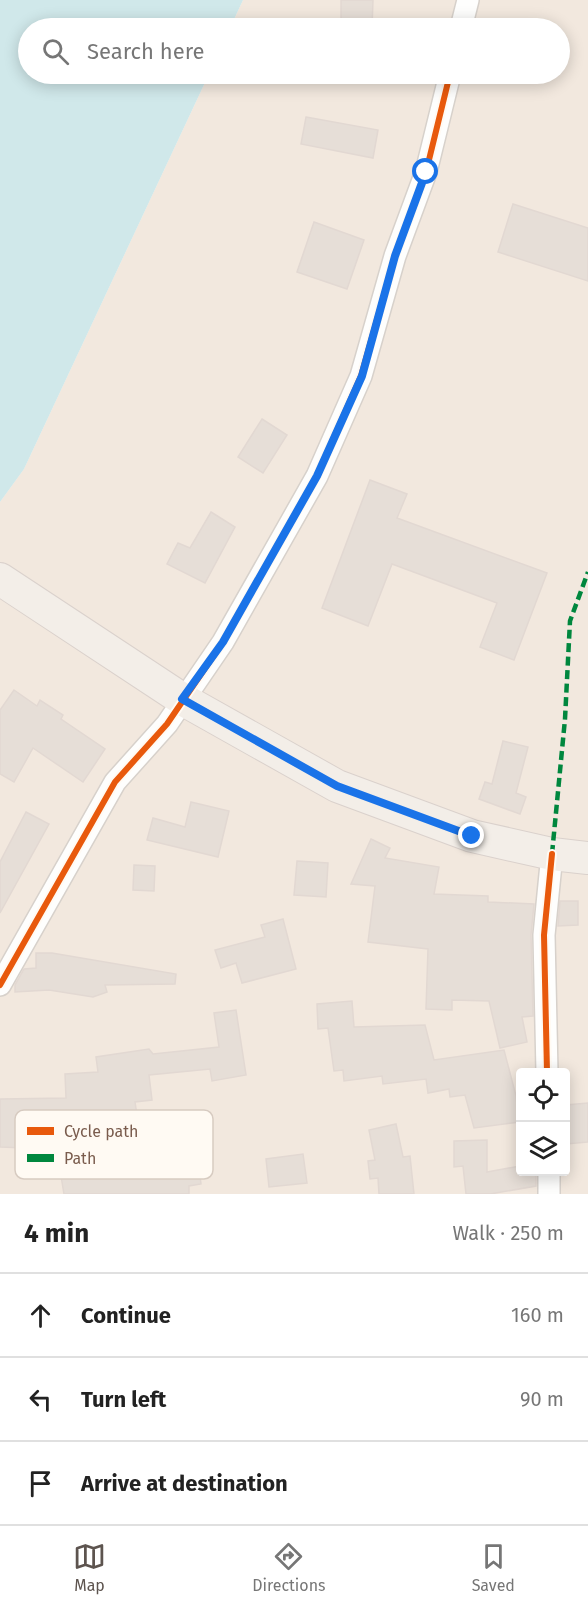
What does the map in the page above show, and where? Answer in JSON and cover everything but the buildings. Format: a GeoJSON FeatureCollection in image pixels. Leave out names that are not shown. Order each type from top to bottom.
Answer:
{"type":"FeatureCollection","features":[{"type":"Feature","properties":{"kind":"main road"},"geometry":{"type":"LineString","coordinates":[[0,579],[182,699],[337,786],[472,836],[552,854],[588,858]]}},
{"type":"Feature","properties":{"kind":"street"},"geometry":{"type":"LineString","coordinates":[[464,18],[468,0]]}},
{"type":"Feature","properties":{"kind":"street"},"geometry":{"type":"LineString","coordinates":[[0,984],[115,782],[167,724],[223,642],[317,476],[362,376],[395,256],[426,172],[448,84]]}},
{"type":"Feature","properties":{"kind":"street"},"geometry":{"type":"LineString","coordinates":[[547,1068],[544,935],[552,854]]}},
{"type":"Feature","properties":{"kind":"street"},"geometry":{"type":"LineString","coordinates":[[549,1176],[549,1194]]}},
{"type":"Feature","properties":{"kind":"shaded area"},"geometry":{"type":"Polygon","coordinates":[[[243,0],[588,0],[588,1194],[0,1194],[0,502],[24,469],[204,84],[570,84],[570,18],[235,18],[243,0]]]}},
{"type":"Feature","properties":{"kind":"water"},"geometry":{"type":"Polygon","coordinates":[[[0,0],[243,0],[235,18],[18,18],[18,84],[204,84],[24,469],[0,502],[0,0]]]}},
{"type":"Feature","properties":{"kind":"marked path"},"geometry":{"type":"LineString","coordinates":[[552,854],[565,719],[570,621],[588,572]]}},
{"type":"Feature","properties":{"kind":"cycle path"},"geometry":{"type":"LineString","coordinates":[[0,985],[115,782],[167,724],[223,642],[317,476],[361,376],[395,256],[426,172],[448,84]]}},
{"type":"Feature","properties":{"kind":"cycle path"},"geometry":{"type":"LineString","coordinates":[[547,1068],[544,935],[552,854]]}},
{"type":"Feature","properties":{"kind":"route"},"geometry":{"type":"LineString","coordinates":[[426,172],[395,256],[362,376],[317,476],[223,642],[182,699],[337,786],[472,836]]}}]}
